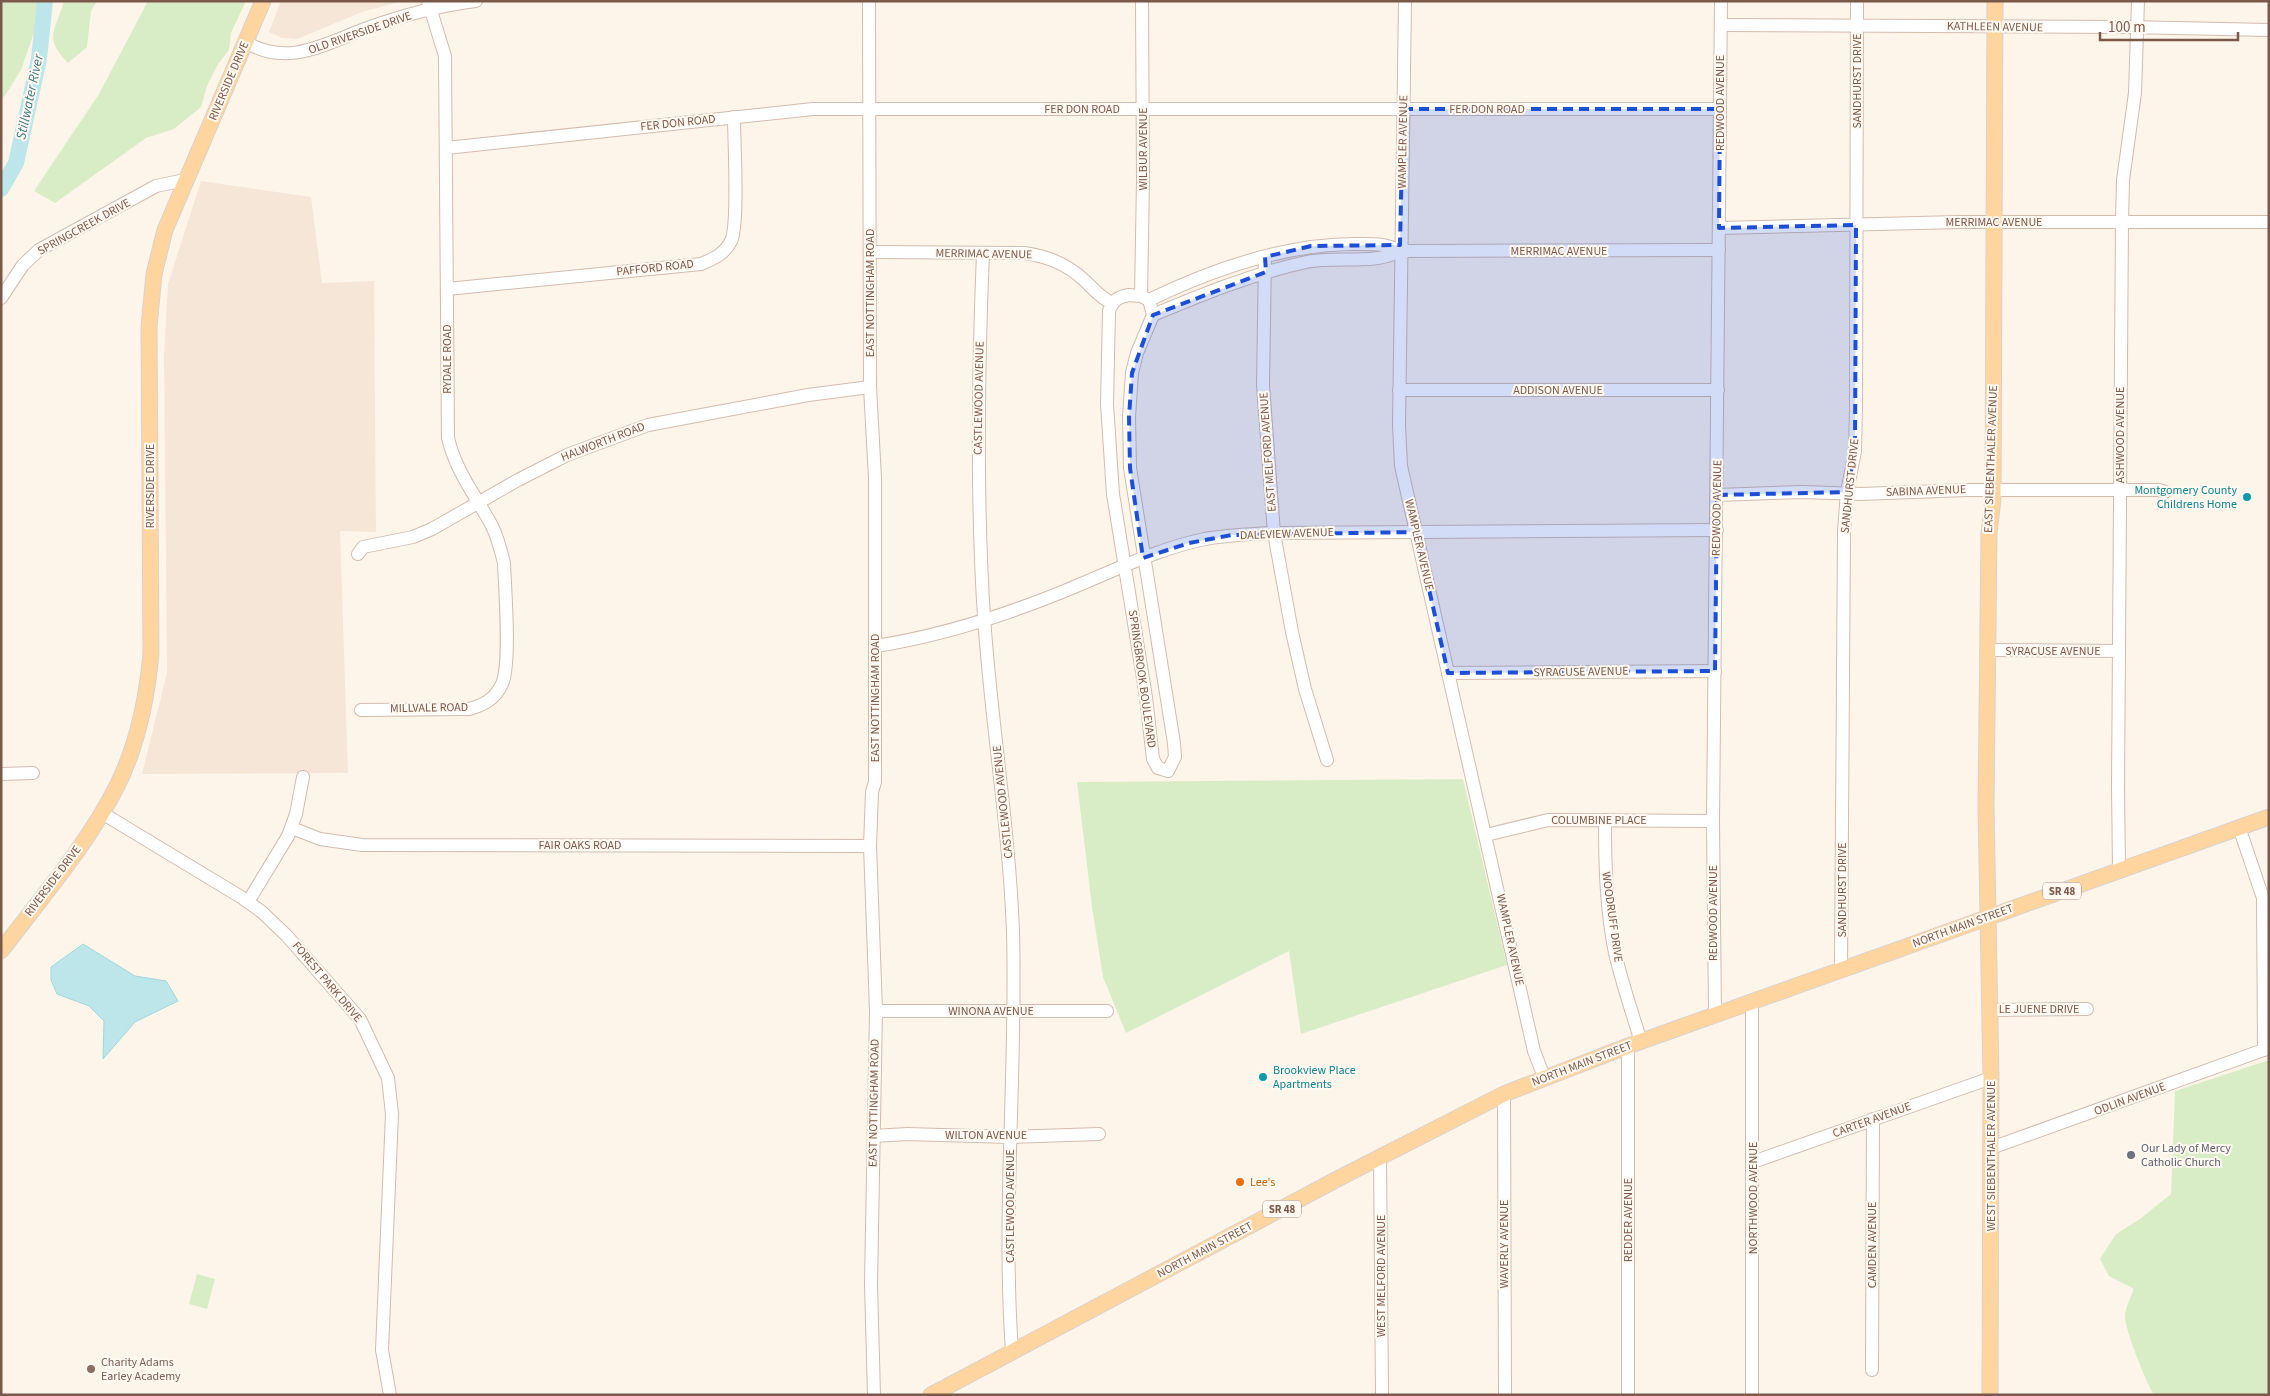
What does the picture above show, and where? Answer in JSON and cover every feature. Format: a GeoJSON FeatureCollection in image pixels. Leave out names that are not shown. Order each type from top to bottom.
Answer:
{"type":"FeatureCollection","features":[{"type":"Feature","properties":{"kind":"main road","name":"RIVERSIDE DRIVE"},"geometry":{"type":"LineString","coordinates":[[1,951],[102,813],[118,784],[140,726],[151,653],[150,306],[158,253],[170,215],[263,1]]}},
{"type":"Feature","properties":{"kind":"main road","name":"EAST SIEBENTHALER AVENUE"},"geometry":{"type":"LineString","coordinates":[[1988,917],[1986,806],[1989,533],[1993,490],[1995,1]]}},
{"type":"Feature","properties":{"kind":"main road","name":"NORTH MAIN STREET"},"geometry":{"type":"LineString","coordinates":[[937,1393],[1012,1351],[1380,1157],[1504,1094],[1544,1077],[1634,1044],[2269,816]]}},
{"type":"Feature","properties":{"kind":"main road","name":"WEST SIEBENTHALER AVENUE"},"geometry":{"type":"LineString","coordinates":[[1988,917],[1991,1010],[1990,1395]]}},
{"type":"Feature","properties":{"kind":"street","name":"OLD RIVERSIDE DRIVE"},"geometry":{"type":"LineString","coordinates":[[246,42],[276,54],[306,52],[429,6],[476,1]]}},
{"type":"Feature","properties":{"kind":"street","name":"EAST NOTTINGHAM ROAD"},"geometry":{"type":"LineString","coordinates":[[869,1],[870,387],[876,478],[875,782],[872,792],[870,846],[876,1011],[872,1284],[874,1395]]}},
{"type":"Feature","properties":{"kind":"street","name":"WILBUR AVENUE"},"geometry":{"type":"LineString","coordinates":[[1142,1],[1145,298]]}},
{"type":"Feature","properties":{"kind":"street","name":"WAMPLER AVENUE"},"geometry":{"type":"LineString","coordinates":[[1405,1],[1400,251],[1399,390],[1401,466],[1534,1051],[1544,1077]]}},
{"type":"Feature","properties":{"kind":"street","name":"REDWOOD AVENUE"},"geometry":{"type":"LineString","coordinates":[[1715,1015],[1713,821],[1721,1]]}},
{"type":"Feature","properties":{"kind":"street","name":"SANDHURST DRIVE"},"geometry":{"type":"LineString","coordinates":[[1841,970],[1844,531],[1847,492],[1855,451],[1857,1]]}},
{"type":"Feature","properties":{"kind":"street","name":"ASHWOOD AVENUE"},"geometry":{"type":"LineString","coordinates":[[2119,870],[2122,221],[2123,180],[2135,93],[2138,1]]}},
{"type":"Feature","properties":{"kind":"street","name":"RYDALE ROAD"},"geometry":{"type":"LineString","coordinates":[[429,6],[445,56],[448,438],[458,469],[497,537],[504,564],[505,669],[502,685],[494,696]]}},
{"type":"Feature","properties":{"kind":"street","name":"KATHLEEN AVENUE"},"geometry":{"type":"LineString","coordinates":[[1721,25],[2269,30]]}},
{"type":"Feature","properties":{"kind":"street","name":"FER DON ROAD"},"geometry":{"type":"LineString","coordinates":[[446,148],[806,110],[1720,109]]}},
{"type":"Feature","properties":{"kind":"street","name":"PAFFORD ROAD"},"geometry":{"type":"LineString","coordinates":[[447,289],[700,264],[717,257],[726,249],[734,231],[734,117]]}},
{"type":"Feature","properties":{"kind":"street","name":"SPRINGCREEK DRIVE"},"geometry":{"type":"LineString","coordinates":[[1,298],[23,265],[39,250],[156,186],[185,180]]}},
{"type":"Feature","properties":{"kind":"street","name":"MERRIMAC AVENUE"},"geometry":{"type":"LineString","coordinates":[[1719,228],[1994,222],[2269,222]]}},
{"type":"Feature","properties":{"kind":"street","name":"MERRIMAC AVENUE"},"geometry":{"type":"LineString","coordinates":[[1145,298],[1219,270],[1295,249],[1327,244],[1388,244],[1400,251],[1719,250]]}},
{"type":"Feature","properties":{"kind":"street","name":"MERRIMAC AVENUE"},"geometry":{"type":"LineString","coordinates":[[1153,315],[1203,294],[1266,272],[1325,258],[1390,257],[1400,251]]}},
{"type":"Feature","properties":{"kind":"street","name":"MERRIMAC AVENUE"},"geometry":{"type":"LineString","coordinates":[[870,252],[1024,253],[1054,260],[1068,267],[1103,299],[1112,303]]}},
{"type":"Feature","properties":{"kind":"street","name":"CASTLEWOOD AVENUE"},"geometry":{"type":"LineString","coordinates":[[982,253],[977,432],[984,619],[1010,876],[1014,1012],[1010,1137],[1010,1316],[1012,1351]]}},
{"type":"Feature","properties":{"kind":"street","name":"EAST MELFORD AVENUE"},"geometry":{"type":"LineString","coordinates":[[1265,257],[1264,385],[1269,484],[1274,533],[1305,689],[1327,760]]}},
{"type":"Feature","properties":{"kind":"street"},"geometry":{"type":"LineString","coordinates":[[1112,303],[1119,296],[1145,298],[1153,315]]}},
{"type":"Feature","properties":{"kind":"street","name":"SPRINGBROOK BOULEVARD"},"geometry":{"type":"LineString","coordinates":[[1112,303],[1109,311],[1109,441],[1113,494],[1145,688],[1153,759],[1158,768],[1168,771],[1175,757],[1174,743],[1130,468],[1129,417],[1132,373],[1137,353],[1153,315]]}},
{"type":"Feature","properties":{"kind":"street","name":"HALWORTH ROAD"},"geometry":{"type":"LineString","coordinates":[[358,554],[363,547],[413,536],[432,529],[567,454],[648,425],[808,396],[870,387]]}},
{"type":"Feature","properties":{"kind":"street","name":"ADDISON AVENUE"},"geometry":{"type":"LineString","coordinates":[[1399,390],[1718,390]]}},
{"type":"Feature","properties":{"kind":"street","name":"SABINA AVENUE"},"geometry":{"type":"LineString","coordinates":[[1717,495],[1993,490],[2159,490],[2166,492]]}},
{"type":"Feature","properties":{"kind":"street","name":"DALEVIEW AVENUE"},"geometry":{"type":"LineString","coordinates":[[876,646],[984,619],[1060,593],[1143,558],[1206,539],[1274,533],[1717,530]]}},
{"type":"Feature","properties":{"kind":"street","name":"SYRACUSE AVENUE"},"geometry":{"type":"LineString","coordinates":[[1988,650],[2119,651]]}},
{"type":"Feature","properties":{"kind":"street","name":"SYRACUSE AVENUE"},"geometry":{"type":"LineString","coordinates":[[1448,673],[1715,671]]}},
{"type":"Feature","properties":{"kind":"street","name":"MILLVALE ROAD"},"geometry":{"type":"LineString","coordinates":[[361,710],[469,709],[481,706],[494,696]]}},
{"type":"Feature","properties":{"kind":"street"},"geometry":{"type":"LineString","coordinates":[[1,774],[33,773]]}},
{"type":"Feature","properties":{"kind":"street"},"geometry":{"type":"LineString","coordinates":[[248,902],[292,828],[303,777]]}},
{"type":"Feature","properties":{"kind":"street","name":"FOREST PARK DRIVE"},"geometry":{"type":"LineString","coordinates":[[102,813],[248,902],[287,936],[360,1019],[388,1078],[392,1114],[382,1350],[390,1395]]}},
{"type":"Feature","properties":{"kind":"street","name":"COLUMBINE PLACE"},"geometry":{"type":"LineString","coordinates":[[1486,835],[1548,820],[1713,821]]}},
{"type":"Feature","properties":{"kind":"street","name":"WOODRUFF DRIVE"},"geometry":{"type":"LineString","coordinates":[[1605,820],[1605,867],[1612,933],[1634,1044]]}},
{"type":"Feature","properties":{"kind":"street"},"geometry":{"type":"LineString","coordinates":[[2238,827],[2262,898],[2266,1049]]}},
{"type":"Feature","properties":{"kind":"street","name":"FAIR OAKS ROAD"},"geometry":{"type":"LineString","coordinates":[[292,828],[320,839],[362,845],[870,846]]}},
{"type":"Feature","properties":{"kind":"street","name":"NORTHWOOD AVENUE"},"geometry":{"type":"LineString","coordinates":[[1752,1002],[1752,1395]]}},
{"type":"Feature","properties":{"kind":"street","name":"LE JUENE DRIVE"},"geometry":{"type":"LineString","coordinates":[[1991,1010],[2087,1009]]}},
{"type":"Feature","properties":{"kind":"street","name":"WINONA AVENUE"},"geometry":{"type":"LineString","coordinates":[[876,1011],[1107,1012]]}},
{"type":"Feature","properties":{"kind":"street","name":"REDDER AVENUE"},"geometry":{"type":"LineString","coordinates":[[1628,1395],[1634,1044]]}},
{"type":"Feature","properties":{"kind":"street","name":"ODLIN AVENUE"},"geometry":{"type":"LineString","coordinates":[[1991,1148],[2266,1049]]}},
{"type":"Feature","properties":{"kind":"street","name":"CARTER AVENUE"},"geometry":{"type":"LineString","coordinates":[[1753,1162],[1991,1078]]}},
{"type":"Feature","properties":{"kind":"street","name":"WAVERLY AVENUE"},"geometry":{"type":"LineString","coordinates":[[1504,1094],[1505,1395]]}},
{"type":"Feature","properties":{"kind":"street","name":"CAMDEN AVENUE"},"geometry":{"type":"LineString","coordinates":[[1872,1370],[1873,1120]]}},
{"type":"Feature","properties":{"kind":"street","name":"WILTON AVENUE"},"geometry":{"type":"LineString","coordinates":[[874,1136],[907,1134],[1010,1137],[1099,1134]]}},
{"type":"Feature","properties":{"kind":"street","name":"WEST MELFORD AVENUE"},"geometry":{"type":"LineString","coordinates":[[1380,1157],[1382,1395]]}},
{"type":"Feature","properties":{"kind":"highlighted area"},"geometry":{"type":"Polygon","coordinates":[[[1403,109],[1720,109],[1719,228],[1856,225],[1855,451],[1847,492],[1717,495],[1715,671],[1448,673],[1416,532],[1232,535],[1189,543],[1143,558],[1130,468],[1129,417],[1132,373],[1153,315],[1266,272],[1265,257],[1311,246],[1400,245],[1403,109]]]}},
{"type":"Feature","properties":{"kind":"shaded area"},"geometry":{"type":"Polygon","coordinates":[[[281,1],[403,1],[362,12],[297,39],[282,38],[269,32],[281,1]]]}},
{"type":"Feature","properties":{"kind":"shaded area"},"geometry":{"type":"Polygon","coordinates":[[[201,181],[311,197],[322,283],[374,281],[376,532],[340,531],[348,773],[142,774],[167,673],[164,354],[168,284],[201,181]]]}},
{"type":"Feature","properties":{"kind":"green space"},"geometry":{"type":"Polygon","coordinates":[[[1,1],[37,1],[35,30],[21,70],[1,102],[1,1]]]}},
{"type":"Feature","properties":{"kind":"green space"},"geometry":{"type":"Polygon","coordinates":[[[64,1],[97,1],[91,11],[87,47],[68,63],[60,54],[53,40],[53,34],[64,1]]]}},
{"type":"Feature","properties":{"kind":"green space"},"geometry":{"type":"Polygon","coordinates":[[[148,1],[246,1],[231,33],[229,50],[218,64],[207,86],[201,107],[174,129],[146,138],[55,203],[34,191],[99,94],[148,1]]]}},
{"type":"Feature","properties":{"kind":"green space"},"geometry":{"type":"Polygon","coordinates":[[[1463,779],[1507,965],[1301,1034],[1289,951],[1126,1033],[1103,977],[1092,907],[1077,782],[1463,779]]]}},
{"type":"Feature","properties":{"kind":"green space"},"geometry":{"type":"Polygon","coordinates":[[[2269,1060],[2269,1395],[2154,1395],[2136,1355],[2126,1322],[2126,1308],[2134,1289],[2109,1276],[2100,1259],[2116,1234],[2140,1219],[2171,1194],[2175,1091],[2269,1060]]]}},
{"type":"Feature","properties":{"kind":"green space"},"geometry":{"type":"Polygon","coordinates":[[[197,1274],[215,1279],[207,1309],[189,1304],[197,1274]]]}},
{"type":"Feature","properties":{"kind":"water"},"geometry":{"type":"Polygon","coordinates":[[[83,944],[135,976],[166,981],[178,1001],[135,1022],[103,1059],[104,1021],[89,1006],[57,994],[51,980],[51,967],[83,944]]]}},
{"type":"Feature","properties":{"kind":"waterway","name":"Stillwater River"},"geometry":{"type":"LineString","coordinates":[[1,189],[16,163],[39,59],[45,1]]}},
{"type":"Feature","properties":{"kind":"place","name":"Montgomery County Childrens Home"},"geometry":{"type":"Point","coordinates":[2247,497]}},
{"type":"Feature","properties":{"kind":"place","name":"Brookview Place Apartments"},"geometry":{"type":"Point","coordinates":[1263,1077]}},
{"type":"Feature","properties":{"kind":"place","name":"Our Lady of Mercy Catholic Church"},"geometry":{"type":"Point","coordinates":[2131,1155]}},
{"type":"Feature","properties":{"kind":"place","name":"Lee's"},"geometry":{"type":"Point","coordinates":[1240,1182]}},
{"type":"Feature","properties":{"kind":"place","name":"Charity Adams Earley Academy"},"geometry":{"type":"Point","coordinates":[91,1369]}}]}
